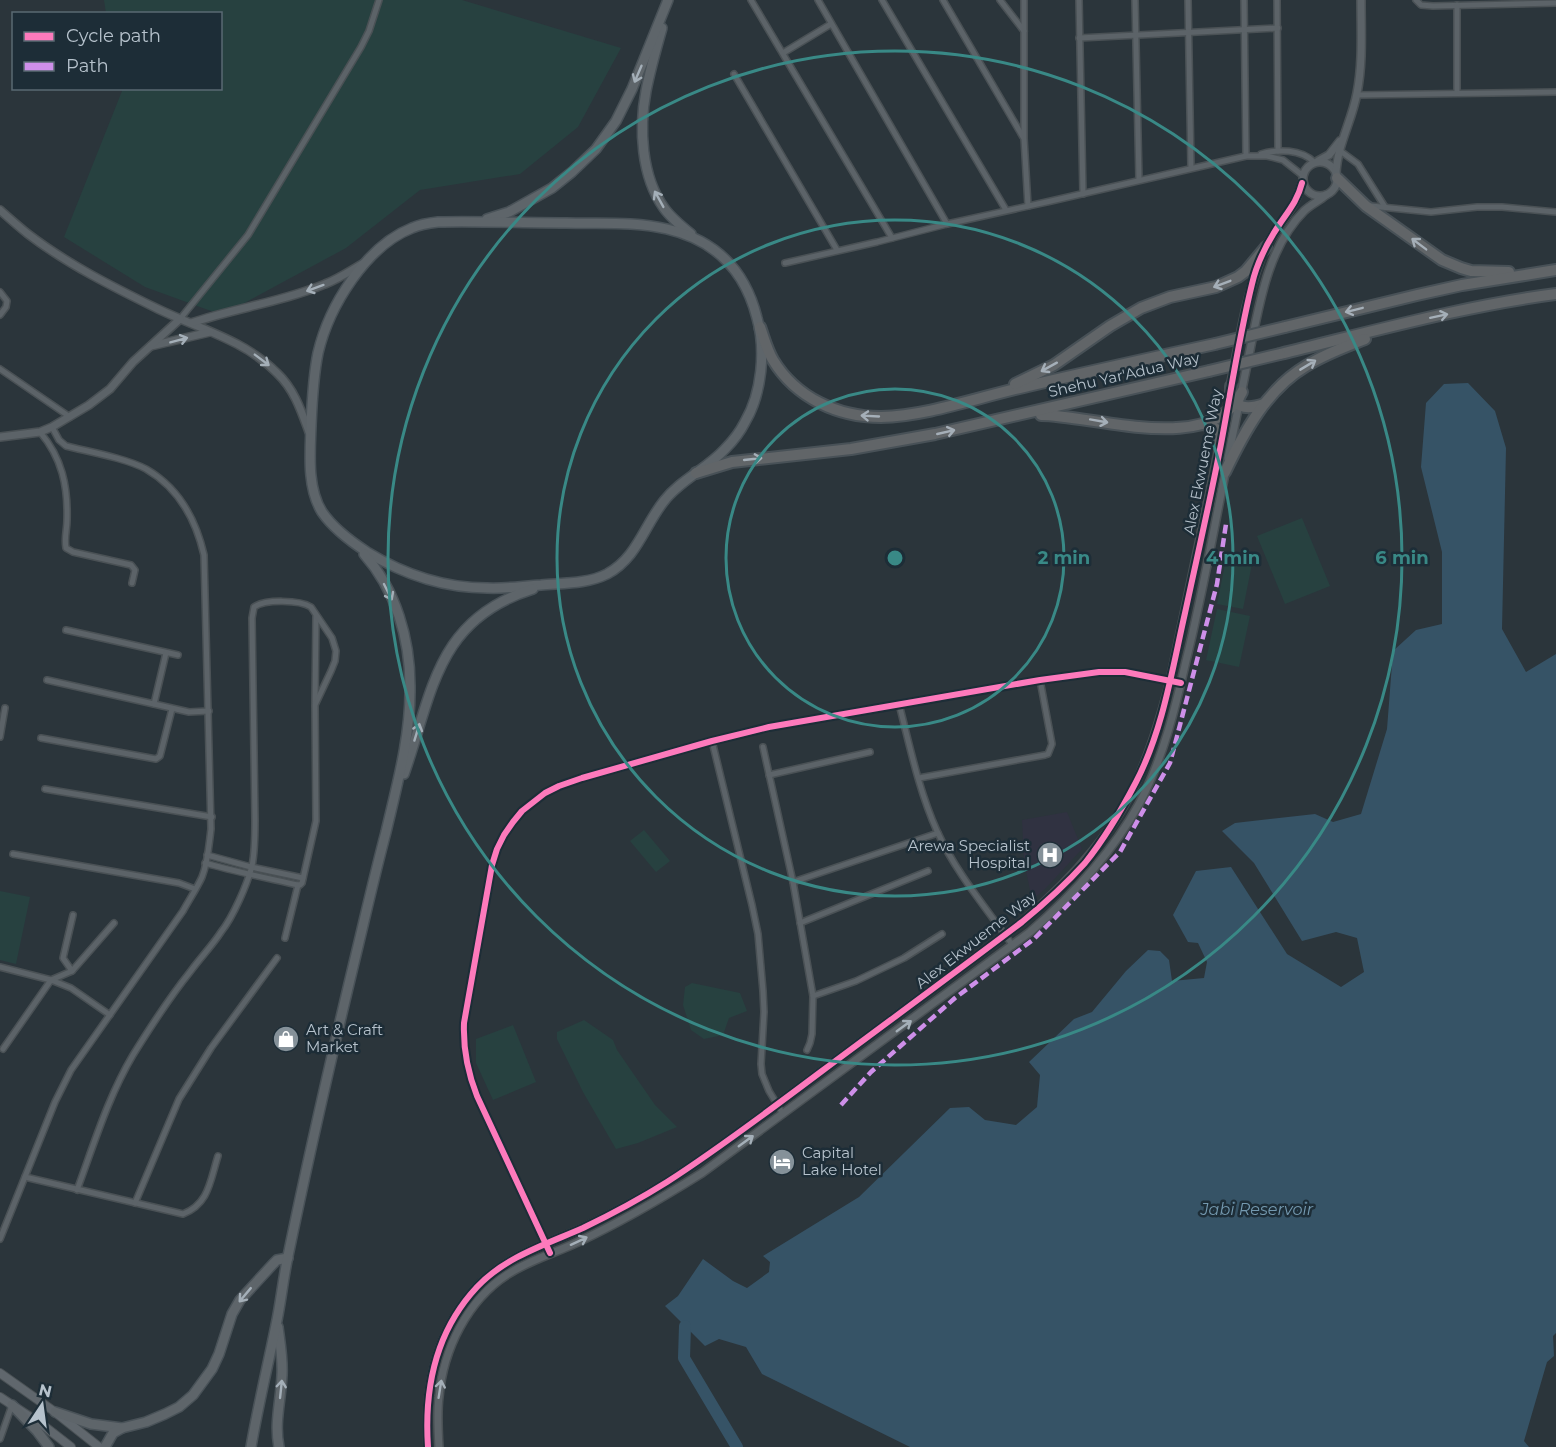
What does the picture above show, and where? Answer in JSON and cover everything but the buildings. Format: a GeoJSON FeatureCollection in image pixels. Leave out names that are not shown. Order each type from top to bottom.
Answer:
{"type":"FeatureCollection","features":[{"type":"Feature","properties":{"kind":"highway"},"geometry":{"type":"LineString","coordinates":[[1337,176],[1366,206],[1434,255],[1461,268],[1494,273],[1555,270]]}},
{"type":"Feature","properties":{"kind":"highway"},"geometry":{"type":"LineString","coordinates":[[993,394],[1054,365],[1110,326],[1141,308],[1170,297],[1229,282],[1246,271],[1266,247]]}},
{"type":"Feature","properties":{"kind":"highway","name":"Shehu Yar'Adua Way"},"geometry":{"type":"LineString","coordinates":[[760,327],[766,347],[782,374],[806,396],[823,406],[841,412],[881,417],[928,411],[1462,285],[1555,270]]}},
{"type":"Feature","properties":{"kind":"highway","name":"Shehu Yar'Adua Way"},"geometry":{"type":"LineString","coordinates":[[696,472],[742,460],[830,452],[896,442],[1209,371],[1402,324],[1502,302],[1556,294]]}},
{"type":"Feature","properties":{"kind":"highway"},"geometry":{"type":"LineString","coordinates":[[1225,472],[1243,435],[1265,404],[1291,376],[1336,350],[1402,324]]}},
{"type":"Feature","properties":{"kind":"highway"},"geometry":{"type":"LineString","coordinates":[[1231,386],[1231,396],[1237,404],[1252,407],[1265,404]]}},
{"type":"Feature","properties":{"kind":"highway"},"geometry":{"type":"LineString","coordinates":[[1203,424],[1237,404],[1242,392]]}},
{"type":"Feature","properties":{"kind":"highway"},"geometry":{"type":"LineString","coordinates":[[1020,415],[1057,415],[1140,428],[1203,424],[1214,426],[1220,436],[1220,447]]}},
{"type":"Feature","properties":{"kind":"main road"},"geometry":{"type":"LineString","coordinates":[[467,222],[492,218],[530,201],[552,188],[596,149],[616,121],[632,89],[668,0]]}},
{"type":"Feature","properties":{"kind":"main road"},"geometry":{"type":"LineString","coordinates":[[668,0],[646,92],[643,137],[645,157],[652,185],[663,207],[682,227],[728,262],[748,290],[760,327],[761,362],[755,399],[743,426],[724,450],[662,502],[636,548],[627,559],[617,568],[595,579],[489,589],[444,584],[399,570],[379,559],[355,544],[323,513],[313,490],[310,438],[313,389],[319,349],[334,309],[345,290],[367,261],[400,234],[412,228],[438,222],[636,225],[667,229],[700,241]]}},
{"type":"Feature","properties":{"kind":"main road"},"geometry":{"type":"LineString","coordinates":[[251,1447],[288,1258],[336,1039],[392,807],[410,708],[408,654],[400,617],[371,562],[355,544]]}},
{"type":"Feature","properties":{"kind":"main road"},"geometry":{"type":"LineString","coordinates":[[392,807],[436,675],[450,648],[470,624],[495,606],[525,591],[548,584]]}},
{"type":"Feature","properties":{"kind":"main road"},"geometry":{"type":"LineString","coordinates":[[105,1447],[113,1433],[165,1414],[179,1407],[193,1395],[212,1370],[232,1314],[240,1300],[277,1260],[288,1258]]}},
{"type":"Feature","properties":{"kind":"main road"},"geometry":{"type":"LineString","coordinates":[[277,1321],[282,1374],[276,1419],[279,1447]]}},
{"type":"Feature","properties":{"kind":"main road"},"geometry":{"type":"LineString","coordinates":[[0,1373],[99,1447]]}},
{"type":"Feature","properties":{"kind":"main road"},"geometry":{"type":"LineString","coordinates":[[0,1397],[71,1447]]}},
{"type":"Feature","properties":{"kind":"main road"},"geometry":{"type":"LineString","coordinates":[[12,1405],[49,1447]]}},
{"type":"Feature","properties":{"kind":"main road"},"geometry":{"type":"LineString","coordinates":[[54,1412],[92,1424],[122,1428]]}},
{"type":"Feature","properties":{"kind":"street"},"geometry":{"type":"LineString","coordinates":[[0,437],[40,432],[70,417],[110,389],[148,347],[180,319],[248,235],[361,47],[379,0]]}},
{"type":"Feature","properties":{"kind":"street"},"geometry":{"type":"LineString","coordinates":[[752,0],[892,238]]}},
{"type":"Feature","properties":{"kind":"street"},"geometry":{"type":"LineString","coordinates":[[818,0],[947,224]]}},
{"type":"Feature","properties":{"kind":"street"},"geometry":{"type":"LineString","coordinates":[[882,0],[1006,210]]}},
{"type":"Feature","properties":{"kind":"street"},"geometry":{"type":"LineString","coordinates":[[943,0],[1024,138]]}},
{"type":"Feature","properties":{"kind":"street"},"geometry":{"type":"LineString","coordinates":[[1000,0],[1025,32]]}},
{"type":"Feature","properties":{"kind":"street"},"geometry":{"type":"LineString","coordinates":[[1024,0],[1024,138],[1028,206]]}},
{"type":"Feature","properties":{"kind":"street"},"geometry":{"type":"LineString","coordinates":[[1079,0],[1083,194]]}},
{"type":"Feature","properties":{"kind":"street"},"geometry":{"type":"LineString","coordinates":[[1135,0],[1139,180]]}},
{"type":"Feature","properties":{"kind":"street"},"geometry":{"type":"LineString","coordinates":[[1188,0],[1191,168]]}},
{"type":"Feature","properties":{"kind":"street"},"geometry":{"type":"LineString","coordinates":[[1244,0],[1246,156]]}},
{"type":"Feature","properties":{"kind":"street"},"geometry":{"type":"LineString","coordinates":[[1277,0],[1278,151]]}},
{"type":"Feature","properties":{"kind":"street"},"geometry":{"type":"LineString","coordinates":[[785,263],[1246,156],[1267,156],[1283,160],[1302,179],[1309,193],[1315,196],[1326,195],[1335,187],[1339,150],[1357,95],[1361,64],[1361,0]]}},
{"type":"Feature","properties":{"kind":"street"},"geometry":{"type":"LineString","coordinates":[[1416,0],[1421,5],[1556,3]]}},
{"type":"Feature","properties":{"kind":"street"},"geometry":{"type":"LineString","coordinates":[[1457,5],[1457,93]]}},
{"type":"Feature","properties":{"kind":"street"},"geometry":{"type":"LineString","coordinates":[[783,53],[831,24]]}},
{"type":"Feature","properties":{"kind":"street"},"geometry":{"type":"LineString","coordinates":[[1079,38],[1278,28]]}},
{"type":"Feature","properties":{"kind":"street"},"geometry":{"type":"LineString","coordinates":[[734,74],[837,250]]}},
{"type":"Feature","properties":{"kind":"street"},"geometry":{"type":"LineString","coordinates":[[1357,95],[1556,92]]}},
{"type":"Feature","properties":{"kind":"street"},"geometry":{"type":"LineString","coordinates":[[1302,179],[1305,170],[1329,155],[1342,139]]}},
{"type":"Feature","properties":{"kind":"street"},"geometry":{"type":"LineString","coordinates":[[1339,150],[1358,164],[1385,207]]}},
{"type":"Feature","properties":{"kind":"street"},"geometry":{"type":"LineString","coordinates":[[1257,155],[1270,151],[1304,155],[1315,162],[1327,163],[1337,176]]}},
{"type":"Feature","properties":{"kind":"street","name":"Alex Ekwueme Way"},"geometry":{"type":"LineString","coordinates":[[428,1447],[427,1414],[431,1375],[457,1311],[488,1276],[510,1262],[586,1226],[653,1190],[695,1164],[1022,922],[1083,864],[1102,840],[1143,766],[1159,723],[1220,447],[1253,280],[1266,247],[1296,201],[1302,179]]}},
{"type":"Feature","properties":{"kind":"street","name":"Alex Ekwueme Way"},"geometry":{"type":"LineString","coordinates":[[1242,392],[1261,297],[1270,267],[1294,223],[1326,195]]}},
{"type":"Feature","properties":{"kind":"street"},"geometry":{"type":"LineString","coordinates":[[1366,206],[1431,212],[1477,207],[1556,212]]}},
{"type":"Feature","properties":{"kind":"street"},"geometry":{"type":"LineString","coordinates":[[0,210],[27,233],[66,259],[158,309],[248,350],[263,360],[278,373],[299,403],[310,438]]}},
{"type":"Feature","properties":{"kind":"street"},"geometry":{"type":"LineString","coordinates":[[191,323],[301,293],[326,284],[367,261]]}},
{"type":"Feature","properties":{"kind":"street"},"geometry":{"type":"LineString","coordinates":[[0,292],[7,301],[0,315]]}},
{"type":"Feature","properties":{"kind":"street"},"geometry":{"type":"LineString","coordinates":[[148,347],[210,332]]}},
{"type":"Feature","properties":{"kind":"street"},"geometry":{"type":"LineString","coordinates":[[0,369],[70,417]]}},
{"type":"Feature","properties":{"kind":"street","name":"Alex Ekwueme Way"},"geometry":{"type":"LineString","coordinates":[[440,1447],[439,1396],[450,1349],[465,1318],[485,1293],[507,1275],[579,1242],[658,1200],[702,1173],[1012,946],[1049,916],[1093,870],[1120,834],[1138,804],[1154,770],[1169,727],[1192,638],[1237,404]]}},
{"type":"Feature","properties":{"kind":"street"},"geometry":{"type":"LineString","coordinates":[[0,1239],[55,1102],[71,1070],[183,910],[202,877],[212,817],[204,555],[199,534],[188,512],[162,481],[145,469],[118,459],[66,446],[59,440],[52,427]]}},
{"type":"Feature","properties":{"kind":"street"},"geometry":{"type":"LineString","coordinates":[[40,432],[54,452],[65,482],[67,522],[64,541],[66,548],[73,552],[131,564],[135,570],[132,583]]}},
{"type":"Feature","properties":{"kind":"street"},"geometry":{"type":"LineString","coordinates":[[77,1190],[112,1095],[132,1058],[156,1018],[223,931],[236,907],[250,870],[254,851],[255,820],[252,618],[254,607],[259,603],[306,604],[311,607],[332,638],[336,651],[335,661],[315,705]]}},
{"type":"Feature","properties":{"kind":"street"},"geometry":{"type":"LineString","coordinates":[[285,938],[298,885],[302,884],[316,821],[316,615]]}},
{"type":"Feature","properties":{"kind":"street"},"geometry":{"type":"LineString","coordinates":[[66,630],[178,656]]}},
{"type":"Feature","properties":{"kind":"street"},"geometry":{"type":"LineString","coordinates":[[154,704],[166,653]]}},
{"type":"Feature","properties":{"kind":"street"},"geometry":{"type":"LineString","coordinates":[[550,1254],[477,1096],[468,1072],[465,1055],[464,1023],[489,880],[497,849],[522,811],[559,786],[712,741],[780,725],[1083,674],[1125,672],[1181,683]]}},
{"type":"Feature","properties":{"kind":"street"},"geometry":{"type":"LineString","coordinates":[[47,680],[172,709],[189,712],[209,711]]}},
{"type":"Feature","properties":{"kind":"street"},"geometry":{"type":"LineString","coordinates":[[918,778],[1048,754],[1052,744],[1040,680]]}},
{"type":"Feature","properties":{"kind":"street"},"geometry":{"type":"LineString","coordinates":[[899,704],[924,798],[938,833],[962,875],[1012,946]]}},
{"type":"Feature","properties":{"kind":"street"},"geometry":{"type":"LineString","coordinates":[[0,737],[5,708]]}},
{"type":"Feature","properties":{"kind":"street"},"geometry":{"type":"LineString","coordinates":[[41,738],[159,759],[172,709]]}},
{"type":"Feature","properties":{"kind":"street"},"geometry":{"type":"LineString","coordinates":[[712,741],[753,905],[758,934],[764,1012],[762,1074],[783,1114]]}},
{"type":"Feature","properties":{"kind":"street"},"geometry":{"type":"LineString","coordinates":[[763,747],[793,882],[813,996],[812,1034],[807,1050]]}},
{"type":"Feature","properties":{"kind":"street"},"geometry":{"type":"LineString","coordinates":[[769,775],[870,752]]}},
{"type":"Feature","properties":{"kind":"street"},"geometry":{"type":"LineString","coordinates":[[45,789],[212,817]]}},
{"type":"Feature","properties":{"kind":"street"},"geometry":{"type":"LineString","coordinates":[[793,882],[938,833]]}},
{"type":"Feature","properties":{"kind":"street"},"geometry":{"type":"LineString","coordinates":[[13,854],[179,883],[195,889]]}},
{"type":"Feature","properties":{"kind":"street"},"geometry":{"type":"LineString","coordinates":[[207,855],[298,885]]}},
{"type":"Feature","properties":{"kind":"street"},"geometry":{"type":"LineString","coordinates":[[205,863],[303,879]]}},
{"type":"Feature","properties":{"kind":"street"},"geometry":{"type":"LineString","coordinates":[[800,923],[928,871]]}},
{"type":"Feature","properties":{"kind":"street"},"geometry":{"type":"LineString","coordinates":[[72,971],[63,958],[73,915]]}},
{"type":"Feature","properties":{"kind":"street"},"geometry":{"type":"LineString","coordinates":[[3,1049],[51,980],[72,971],[114,923]]}},
{"type":"Feature","properties":{"kind":"street"},"geometry":{"type":"LineString","coordinates":[[813,996],[856,981],[904,958],[942,934]]}},
{"type":"Feature","properties":{"kind":"street"},"geometry":{"type":"LineString","coordinates":[[135,1203],[179,1099],[211,1048],[277,958]]}},
{"type":"Feature","properties":{"kind":"street"},"geometry":{"type":"LineString","coordinates":[[0,967],[51,980],[71,988],[110,1015]]}},
{"type":"Feature","properties":{"kind":"street"},"geometry":{"type":"LineString","coordinates":[[25,1177],[183,1214],[195,1210],[205,1198],[218,1156]]}},
{"type":"Feature","properties":{"kind":"street"},"geometry":{"type":"LineString","coordinates":[[0,1439],[12,1405]]}},
{"type":"Feature","properties":{"kind":"shaded area","name":"Arewa Specialist Hospital"},"geometry":{"type":"Polygon","coordinates":[[[1067,812],[1082,849],[1032,900],[1024,861],[1022,820],[1067,812]]]}},
{"type":"Feature","properties":{"kind":"green space"},"geometry":{"type":"Polygon","coordinates":[[[104,0],[462,0],[621,48],[578,127],[520,174],[420,190],[346,248],[222,315],[145,287],[64,237],[122,90],[222,90],[222,12],[106,12],[104,0]]]}},
{"type":"Feature","properties":{"kind":"green space"},"geometry":{"type":"Polygon","coordinates":[[[1302,518],[1330,586],[1285,604],[1257,536],[1302,518]]]}},
{"type":"Feature","properties":{"kind":"green space"},"geometry":{"type":"Polygon","coordinates":[[[1227,554],[1253,559],[1243,609],[1217,604],[1227,554]]]}},
{"type":"Feature","properties":{"kind":"green space"},"geometry":{"type":"Polygon","coordinates":[[[1217,609],[1250,616],[1239,667],[1206,660],[1217,609]]]}},
{"type":"Feature","properties":{"kind":"green space"},"geometry":{"type":"Polygon","coordinates":[[[644,830],[670,861],[656,872],[630,841],[644,830]]]}},
{"type":"Feature","properties":{"kind":"green space"},"geometry":{"type":"Polygon","coordinates":[[[0,891],[30,897],[16,964],[0,960],[0,891]]]}},
{"type":"Feature","properties":{"kind":"green space"},"geometry":{"type":"Polygon","coordinates":[[[692,983],[740,993],[747,1011],[729,1018],[723,1035],[704,1039],[691,1030],[683,1005],[685,987],[692,983]]]}},
{"type":"Feature","properties":{"kind":"green space"},"geometry":{"type":"Polygon","coordinates":[[[584,1020],[613,1040],[617,1050],[655,1105],[677,1127],[638,1143],[616,1149],[583,1092],[557,1039],[557,1032],[584,1020]]]}},
{"type":"Feature","properties":{"kind":"green space"},"geometry":{"type":"Polygon","coordinates":[[[513,1025],[536,1082],[493,1100],[476,1063],[476,1039],[513,1025]]]}},
{"type":"Feature","properties":{"kind":"water","name":"Jabi Reservoir"},"geometry":{"type":"Polygon","coordinates":[[[1468,383],[1495,411],[1506,448],[1502,629],[1526,672],[1556,654],[1556,1333],[1553,1336],[1554,1356],[1547,1362],[1524,1441],[1529,1447],[910,1447],[762,1374],[746,1347],[719,1339],[705,1346],[665,1306],[678,1296],[703,1259],[733,1281],[747,1288],[769,1272],[770,1262],[763,1256],[859,1197],[950,1108],[969,1107],[985,1120],[1016,1125],[1037,1107],[1040,1075],[1029,1062],[1074,1019],[1092,1012],[1126,971],[1148,950],[1160,951],[1169,960],[1172,981],[1204,978],[1207,962],[1198,943],[1188,942],[1173,915],[1196,871],[1231,867],[1287,954],[1341,987],[1364,972],[1357,938],[1336,932],[1302,941],[1254,863],[1222,831],[1235,823],[1315,814],[1333,822],[1361,814],[1387,729],[1393,651],[1416,630],[1442,624],[1442,552],[1421,467],[1426,403],[1444,384],[1468,383]]]}},
{"type":"Feature","properties":{"kind":"waterway"},"geometry":{"type":"LineString","coordinates":[[685,1326],[684,1358],[737,1447]]}},
{"type":"Feature","properties":{"kind":"marked path"},"geometry":{"type":"LineString","coordinates":[[841,1105],[871,1072],[955,998],[1034,939],[1120,852],[1170,763],[1217,584],[1226,524]]}},
{"type":"Feature","properties":{"kind":"cycle path"},"geometry":{"type":"LineString","coordinates":[[428,1447],[428,1403],[435,1362],[442,1342],[463,1304],[488,1277],[513,1259],[615,1212],[667,1182],[726,1142],[1022,922],[1070,879],[1099,844],[1119,814],[1136,782],[1160,721],[1208,508],[1254,276],[1267,244],[1293,204],[1302,183]]}},
{"type":"Feature","properties":{"kind":"cycle path"},"geometry":{"type":"LineString","coordinates":[[550,1253],[477,1096],[468,1069],[464,1042],[464,1023],[492,865],[504,835],[522,811],[545,793],[582,778],[769,727],[1040,680],[1099,672],[1125,672],[1181,683]]}},
{"type":"Feature","properties":{"kind":"place","name":"Arewa Specialist Hospital"},"geometry":{"type":"Point","coordinates":[1050,855]}},
{"type":"Feature","properties":{"kind":"place","name":"Art & Craft Market"},"geometry":{"type":"Point","coordinates":[286,1039]}},
{"type":"Feature","properties":{"kind":"place","name":"Capital Lake Hotel"},"geometry":{"type":"Point","coordinates":[782,1162]}}]}
